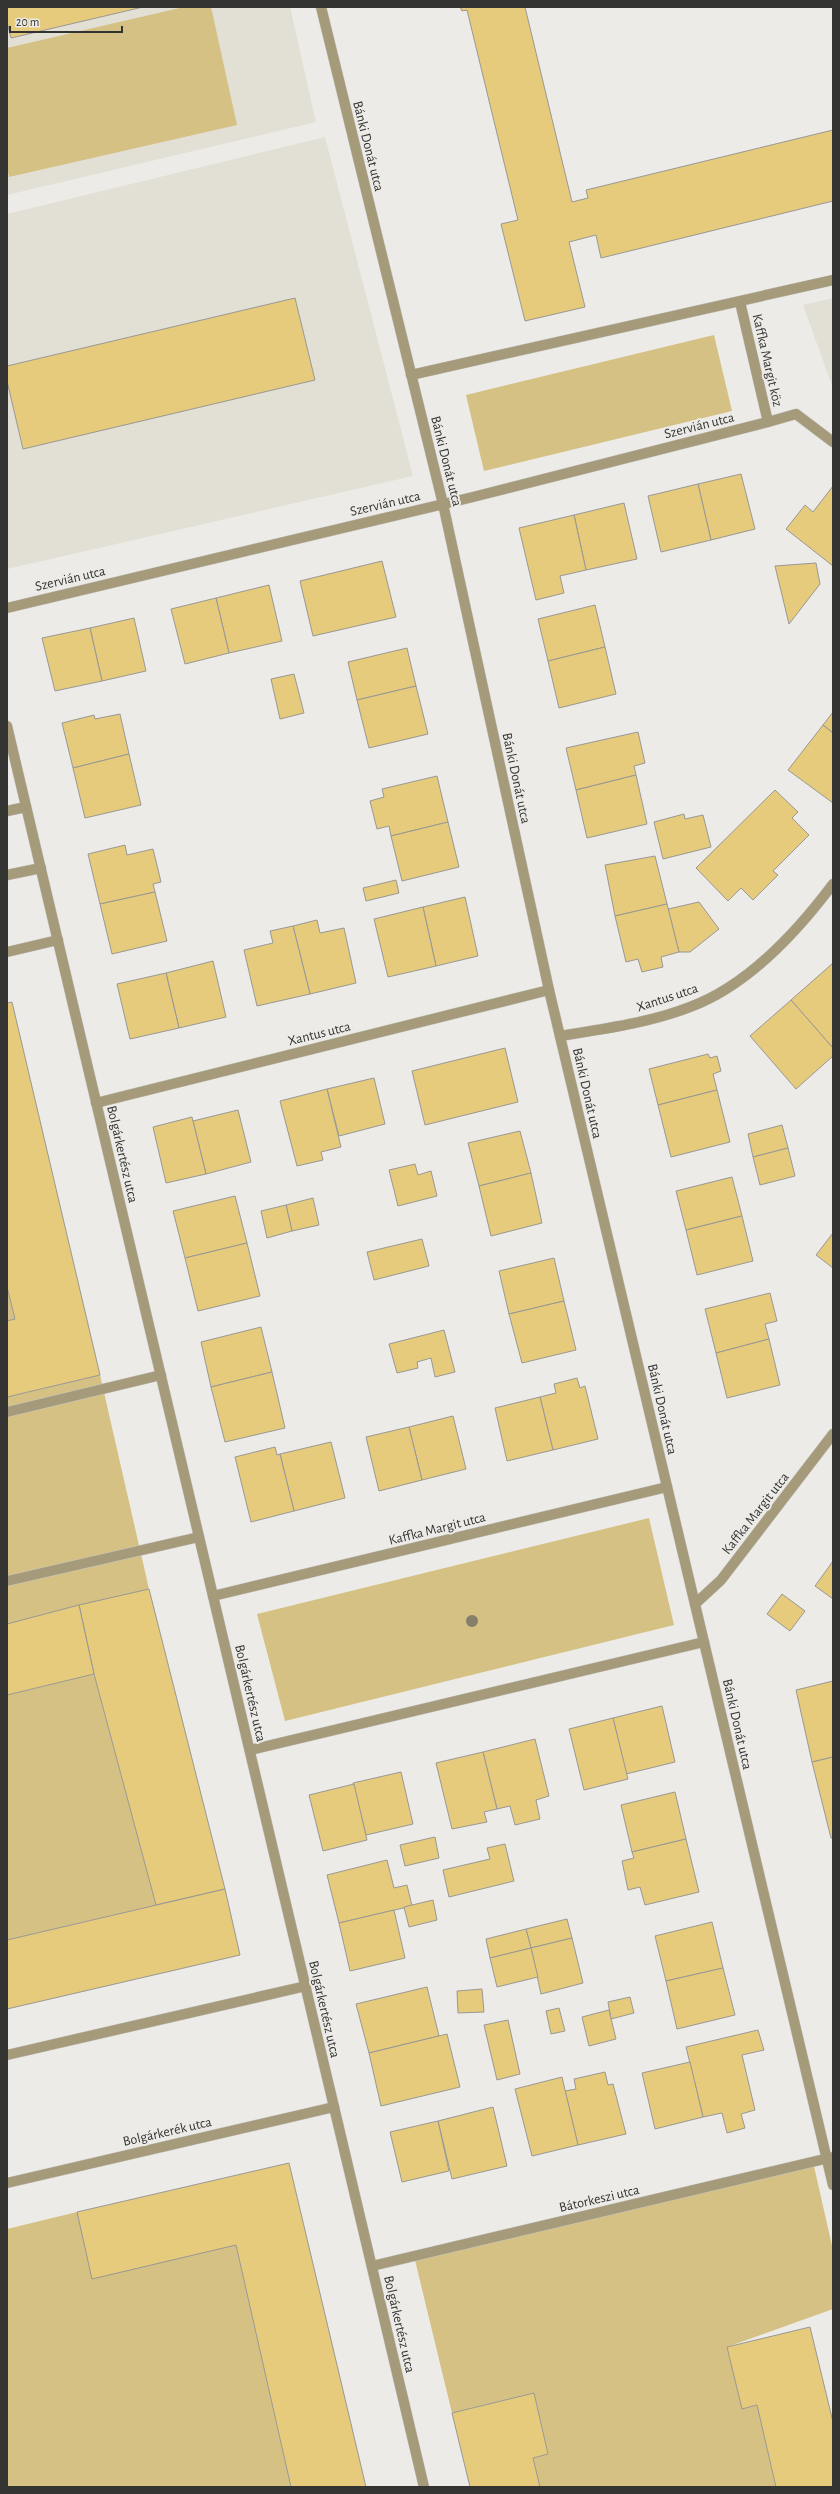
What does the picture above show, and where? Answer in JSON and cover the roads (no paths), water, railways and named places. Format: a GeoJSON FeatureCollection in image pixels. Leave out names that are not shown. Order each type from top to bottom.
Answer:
{"type":"FeatureCollection","features":[{"type":"Feature","properties":{"kind":"street","name":"Bánki Donát utca"},"geometry":{"type":"LineString","coordinates":[[321,7],[443,504],[549,990],[704,1642],[830,2158],[833,2185]]}},
{"type":"Feature","properties":{"kind":"street"},"geometry":{"type":"LineString","coordinates":[[411,375],[833,280]]}},
{"type":"Feature","properties":{"kind":"street","name":"Kaffka Margit köz"},"geometry":{"type":"LineString","coordinates":[[740,302],[768,422],[796,414],[833,442]]}},
{"type":"Feature","properties":{"kind":"street","name":"Szervián utca"},"geometry":{"type":"LineString","coordinates":[[7,608],[443,504],[768,422]]}},
{"type":"Feature","properties":{"kind":"street","name":"Bolgárkertész utca"},"geometry":{"type":"LineString","coordinates":[[7,726],[424,2487]]}},
{"type":"Feature","properties":{"kind":"street"},"geometry":{"type":"LineString","coordinates":[[7,811],[26,806]]}},
{"type":"Feature","properties":{"kind":"street"},"geometry":{"type":"LineString","coordinates":[[7,875],[41,868]]}},
{"type":"Feature","properties":{"kind":"street","name":"Xantus utca"},"geometry":{"type":"LineString","coordinates":[[560,1036],[632,1023],[690,1008],[729,989],[766,959],[821,901],[833,884]]}},
{"type":"Feature","properties":{"kind":"street"},"geometry":{"type":"LineString","coordinates":[[7,952],[58,940]]}},
{"type":"Feature","properties":{"kind":"street","name":"Xantus utca"},"geometry":{"type":"LineString","coordinates":[[96,1103],[549,990]]}},
{"type":"Feature","properties":{"kind":"street"},"geometry":{"type":"LineString","coordinates":[[7,1412],[161,1374]]}},
{"type":"Feature","properties":{"kind":"street","name":"Kaffka Margit utca"},"geometry":{"type":"LineString","coordinates":[[695,1604],[721,1580],[833,1434]]}},
{"type":"Feature","properties":{"kind":"street","name":"Kaffka Margit utca"},"geometry":{"type":"LineString","coordinates":[[214,1596],[667,1487]]}},
{"type":"Feature","properties":{"kind":"street"},"geometry":{"type":"LineString","coordinates":[[7,1581],[199,1537]]}},
{"type":"Feature","properties":{"kind":"street"},"geometry":{"type":"LineString","coordinates":[[250,1750],[704,1642]]}},
{"type":"Feature","properties":{"kind":"street"},"geometry":{"type":"LineString","coordinates":[[7,2055],[306,1986]]}},
{"type":"Feature","properties":{"kind":"street","name":"Bolgárkerék utca"},"geometry":{"type":"LineString","coordinates":[[7,2183],[334,2107]]}},
{"type":"Feature","properties":{"kind":"street","name":"Bátorkeszi utca"},"geometry":{"type":"LineString","coordinates":[[372,2266],[830,2158]]}}]}
